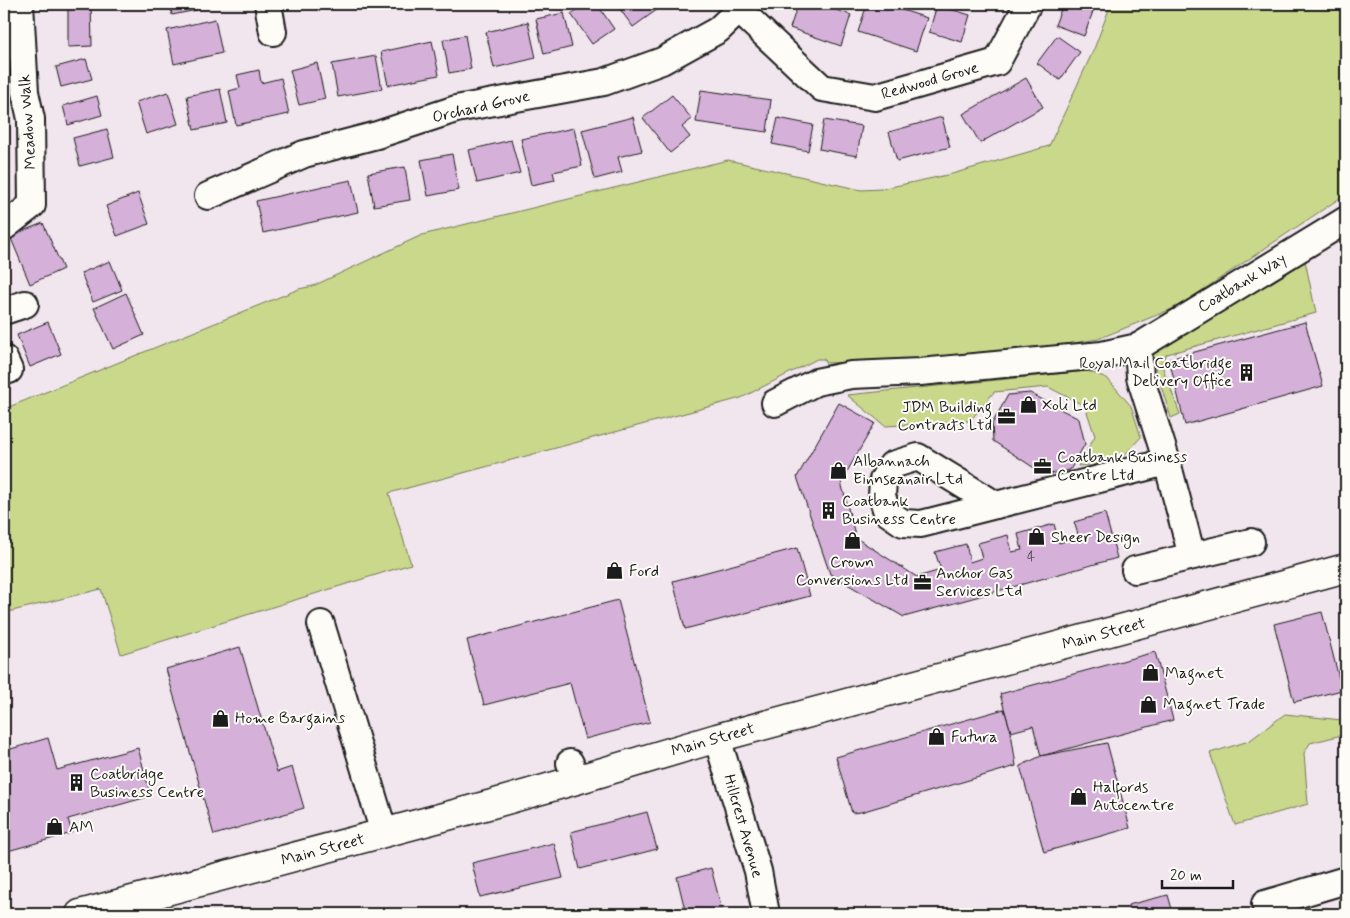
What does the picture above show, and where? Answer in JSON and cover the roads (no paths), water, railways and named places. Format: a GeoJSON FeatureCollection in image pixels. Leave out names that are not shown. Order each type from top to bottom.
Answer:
{"type":"FeatureCollection","features":[{"type":"Feature","properties":{"kind":"main road","name":"Main Street"},"geometry":{"type":"LineString","coordinates":[[80,914],[384,833],[573,772],[717,738],[1346,568]]}},
{"type":"Feature","properties":{"kind":"street","name":"Meadow Walk"},"geometry":{"type":"LineString","coordinates":[[4,227],[32,205],[31,119],[25,92],[20,4]]}},
{"type":"Feature","properties":{"kind":"street"},"geometry":{"type":"LineString","coordinates":[[268,4],[273,32]]}},
{"type":"Feature","properties":{"kind":"street","name":"Redwood Grove"},"geometry":{"type":"LineString","coordinates":[[742,7],[822,88],[874,96],[997,62],[1028,4]]}},
{"type":"Feature","properties":{"kind":"street","name":"Orchard Grove"},"geometry":{"type":"LineString","coordinates":[[208,196],[304,154],[377,135],[456,109],[604,82],[662,61],[718,30],[742,7]]}},
{"type":"Feature","properties":{"kind":"street","name":"Coatbank Way"},"geometry":{"type":"LineString","coordinates":[[776,403],[816,382],[851,374],[920,372],[1102,355],[1138,347],[1346,220]]}},
{"type":"Feature","properties":{"kind":"street"},"geometry":{"type":"LineString","coordinates":[[1138,347],[1140,377],[1167,462],[1192,556]]}},
{"type":"Feature","properties":{"kind":"street"},"geometry":{"type":"LineString","coordinates":[[996,505],[1167,462]]}},
{"type":"Feature","properties":{"kind":"street"},"geometry":{"type":"LineString","coordinates":[[1135,570],[1251,542]]}},
{"type":"Feature","properties":{"kind":"street"},"geometry":{"type":"LineString","coordinates":[[321,624],[384,833]]}},
{"type":"Feature","properties":{"kind":"street","name":"Hillcrest Avenue"},"geometry":{"type":"LineString","coordinates":[[717,738],[758,871],[766,914]]}},
{"type":"Feature","properties":{"kind":"street"},"geometry":{"type":"LineString","coordinates":[[1265,904],[1346,880]]}},
{"type":"Feature","properties":{"kind":"place","name":"Royal Mail Coatbridge Delivery Office"},"geometry":{"type":"Point","coordinates":[1246,372]}},
{"type":"Feature","properties":{"kind":"place","name":"Xoli Ltd"},"geometry":{"type":"Point","coordinates":[1028,405]}},
{"type":"Feature","properties":{"kind":"place","name":"JDM Building Contracts Ltd"},"geometry":{"type":"Point","coordinates":[1006,416]}},
{"type":"Feature","properties":{"kind":"place","name":"Coatbank Business Centre Ltd"},"geometry":{"type":"Point","coordinates":[1043,466]}},
{"type":"Feature","properties":{"kind":"place","name":"Albannach Einnseanair Ltd"},"geometry":{"type":"Point","coordinates":[839,470]}},
{"type":"Feature","properties":{"kind":"place","name":"Coatbank Business Centre"},"geometry":{"type":"Point","coordinates":[828,510]}},
{"type":"Feature","properties":{"kind":"place","name":"Sheer Design"},"geometry":{"type":"Point","coordinates":[1037,537]}},
{"type":"Feature","properties":{"kind":"place","name":"Crown Conversions Ltd"},"geometry":{"type":"Point","coordinates":[852,541]}},
{"type":"Feature","properties":{"kind":"place","name":"Ford"},"geometry":{"type":"Point","coordinates":[615,571]}},
{"type":"Feature","properties":{"kind":"place","name":"Anchor Gas Services Ltd"},"geometry":{"type":"Point","coordinates":[922,582]}},
{"type":"Feature","properties":{"kind":"place","name":"Magnet"},"geometry":{"type":"Point","coordinates":[1151,673]}},
{"type":"Feature","properties":{"kind":"place","name":"Magnet Trade"},"geometry":{"type":"Point","coordinates":[1149,704]}},
{"type":"Feature","properties":{"kind":"place","name":"Home Bargains"},"geometry":{"type":"Point","coordinates":[221,718]}},
{"type":"Feature","properties":{"kind":"place","name":"Futura"},"geometry":{"type":"Point","coordinates":[937,737]}},
{"type":"Feature","properties":{"kind":"place","name":"Coatbridge Business Centre"},"geometry":{"type":"Point","coordinates":[76,783]}},
{"type":"Feature","properties":{"kind":"place","name":"Halfords Autocentre"},"geometry":{"type":"Point","coordinates":[1079,796]}},
{"type":"Feature","properties":{"kind":"place","name":"AM"},"geometry":{"type":"Point","coordinates":[55,827]}}]}
